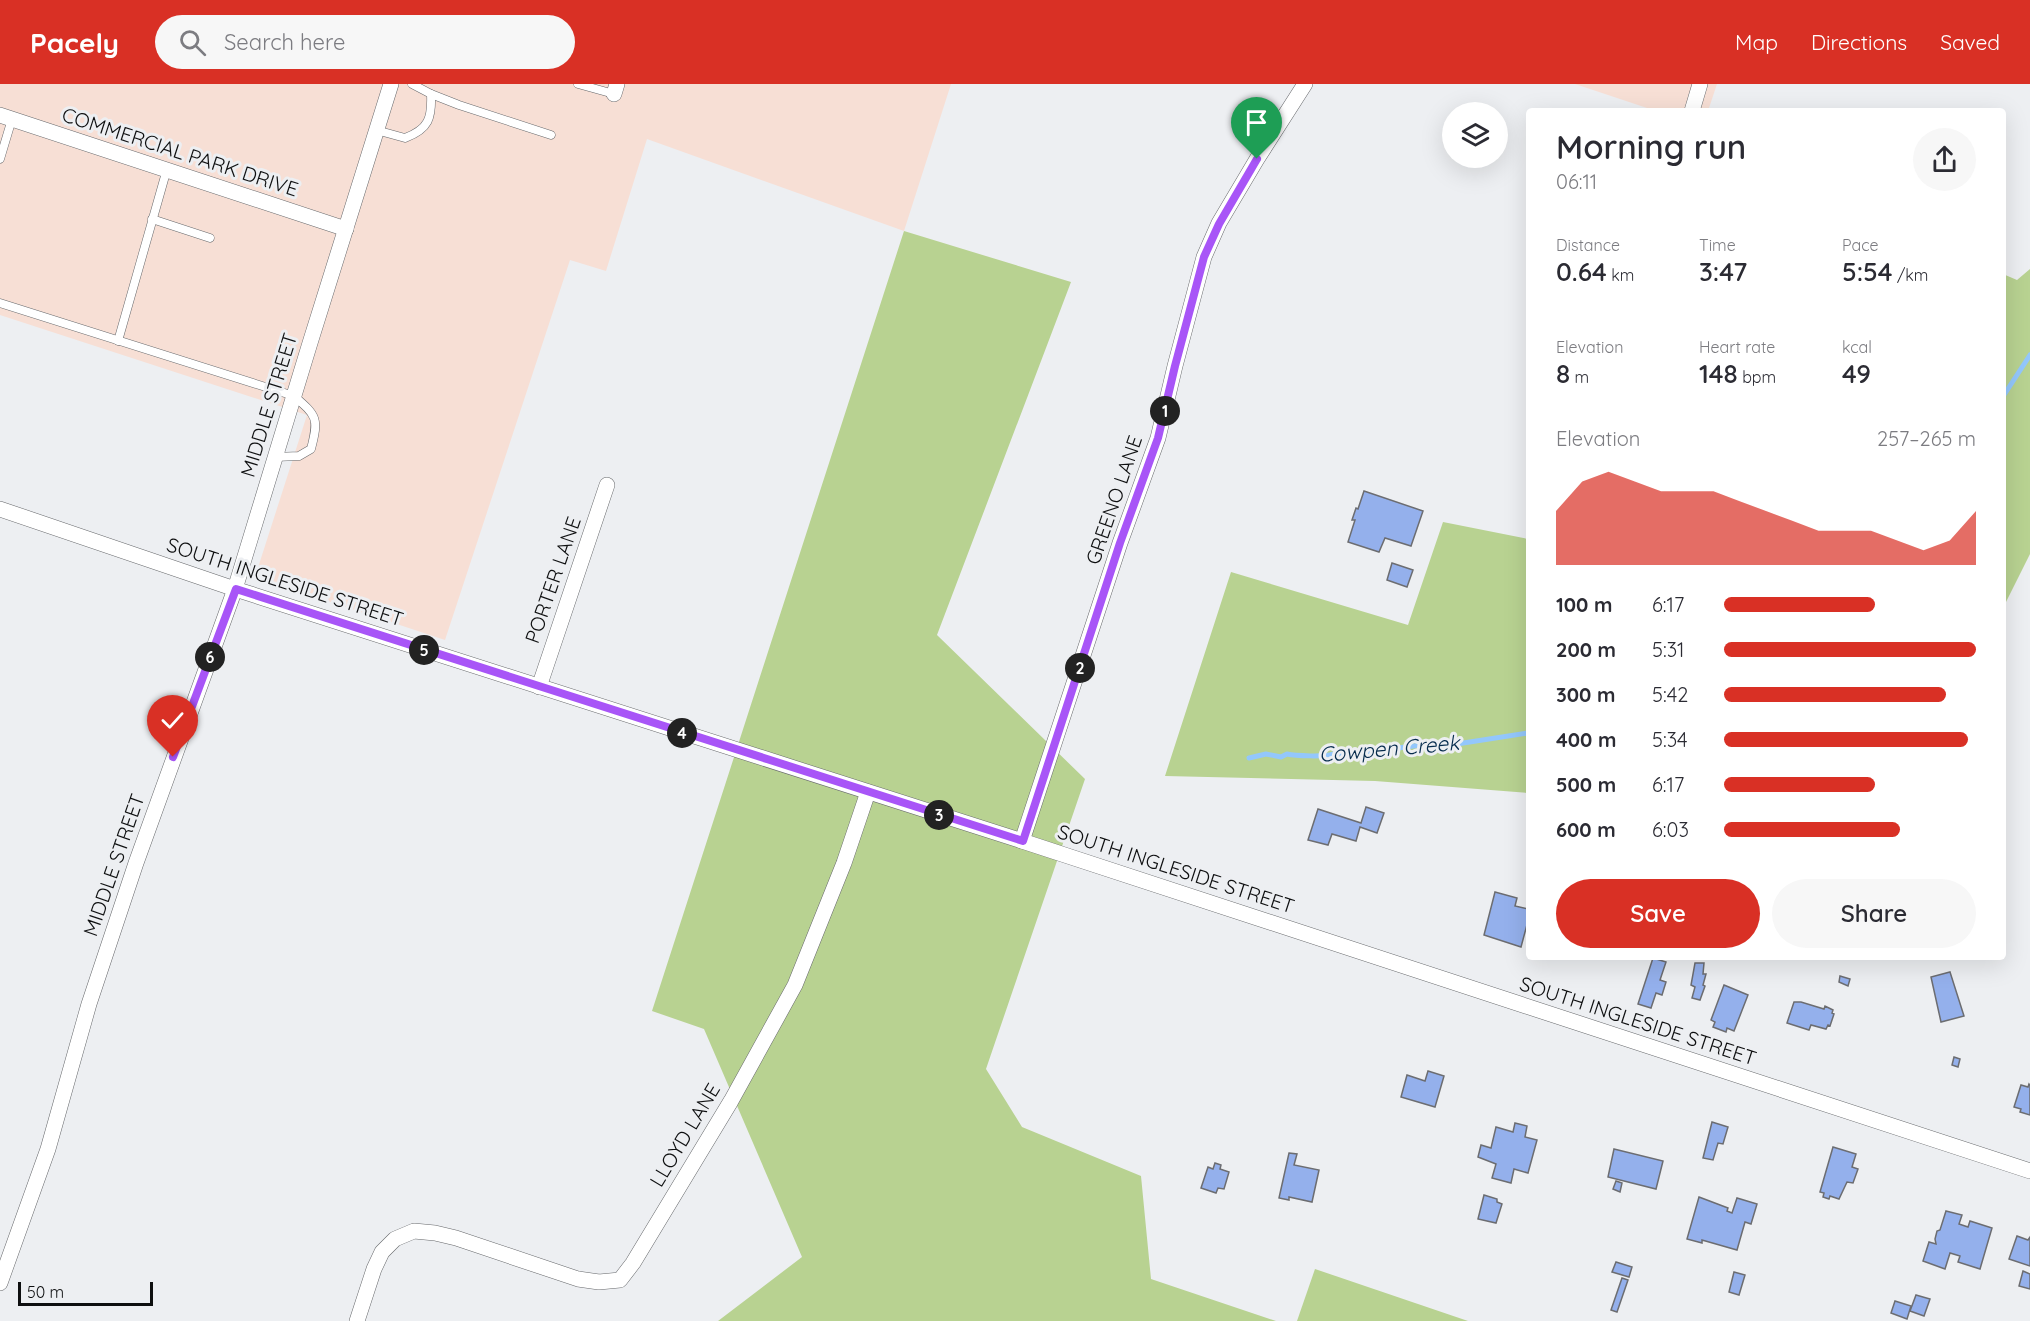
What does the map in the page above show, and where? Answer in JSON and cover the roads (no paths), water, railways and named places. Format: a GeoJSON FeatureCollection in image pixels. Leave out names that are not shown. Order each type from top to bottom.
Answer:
{"type":"FeatureCollection","features":[{"type":"Feature","properties":{"kind":"street","name":"MIDDLE STREET"},"geometry":{"type":"LineString","coordinates":[[0,1283],[48,1149],[89,1004],[136,863],[236,589],[391,84]]}},
{"type":"Feature","properties":{"kind":"street","name":"GREENO LANE"},"geometry":{"type":"LineString","coordinates":[[1023,841],[1120,543],[1155,447],[1204,257],[1219,224],[1305,84]]}},
{"type":"Feature","properties":{"kind":"street"},"geometry":{"type":"LineString","coordinates":[[1693,108],[1700,84]]}},
{"type":"Feature","properties":{"kind":"street","name":"COMMERCIAL PARK DRIVE"},"geometry":{"type":"LineString","coordinates":[[6,117],[346,229]]}},
{"type":"Feature","properties":{"kind":"street","name":"PORTER LANE"},"geometry":{"type":"LineString","coordinates":[[538,687],[607,485]]}},
{"type":"Feature","properties":{"kind":"street","name":"SOUTH INGLESIDE STREET"},"geometry":{"type":"LineString","coordinates":[[0,509],[236,589],[1023,841],[2030,1171]]}},
{"type":"Feature","properties":{"kind":"street","name":"LLOYD LANE"},"geometry":{"type":"LineString","coordinates":[[357,1321],[382,1252],[395,1239],[414,1231],[435,1233],[578,1280],[599,1282],[620,1280],[633,1263],[731,1101],[795,985],[844,863],[868,792]]}},
{"type":"Feature","properties":{"kind":"lane"},"geometry":{"type":"LineString","coordinates":[[412,84],[459,105],[551,135]]}},
{"type":"Feature","properties":{"kind":"lane"},"geometry":{"type":"LineString","coordinates":[[578,84],[616,89]]}},
{"type":"Feature","properties":{"kind":"lane"},"geometry":{"type":"LineString","coordinates":[[376,130],[405,138],[425,127],[432,111],[431,94]]}},
{"type":"Feature","properties":{"kind":"lane"},"geometry":{"type":"LineString","coordinates":[[0,159],[6,117]]}},
{"type":"Feature","properties":{"kind":"lane"},"geometry":{"type":"LineString","coordinates":[[118,342],[167,169]]}},
{"type":"Feature","properties":{"kind":"lane"},"geometry":{"type":"LineString","coordinates":[[152,219],[210,238]]}},
{"type":"Feature","properties":{"kind":"lane"},"geometry":{"type":"LineString","coordinates":[[0,303],[294,396],[312,412],[317,427],[311,449],[298,456],[275,457]]}},
{"type":"Feature","properties":{"kind":"waterway","name":"Cowpen Creek"},"geometry":{"type":"LineString","coordinates":[[2006,392],[2030,355]]}},
{"type":"Feature","properties":{"kind":"waterway","name":"Cowpen Creek"},"geometry":{"type":"LineString","coordinates":[[1249,758],[1266,754],[1281,757],[1287,754],[1317,756],[1380,752],[1392,746],[1398,748],[1429,744],[1444,746],[1526,733]]}}]}
